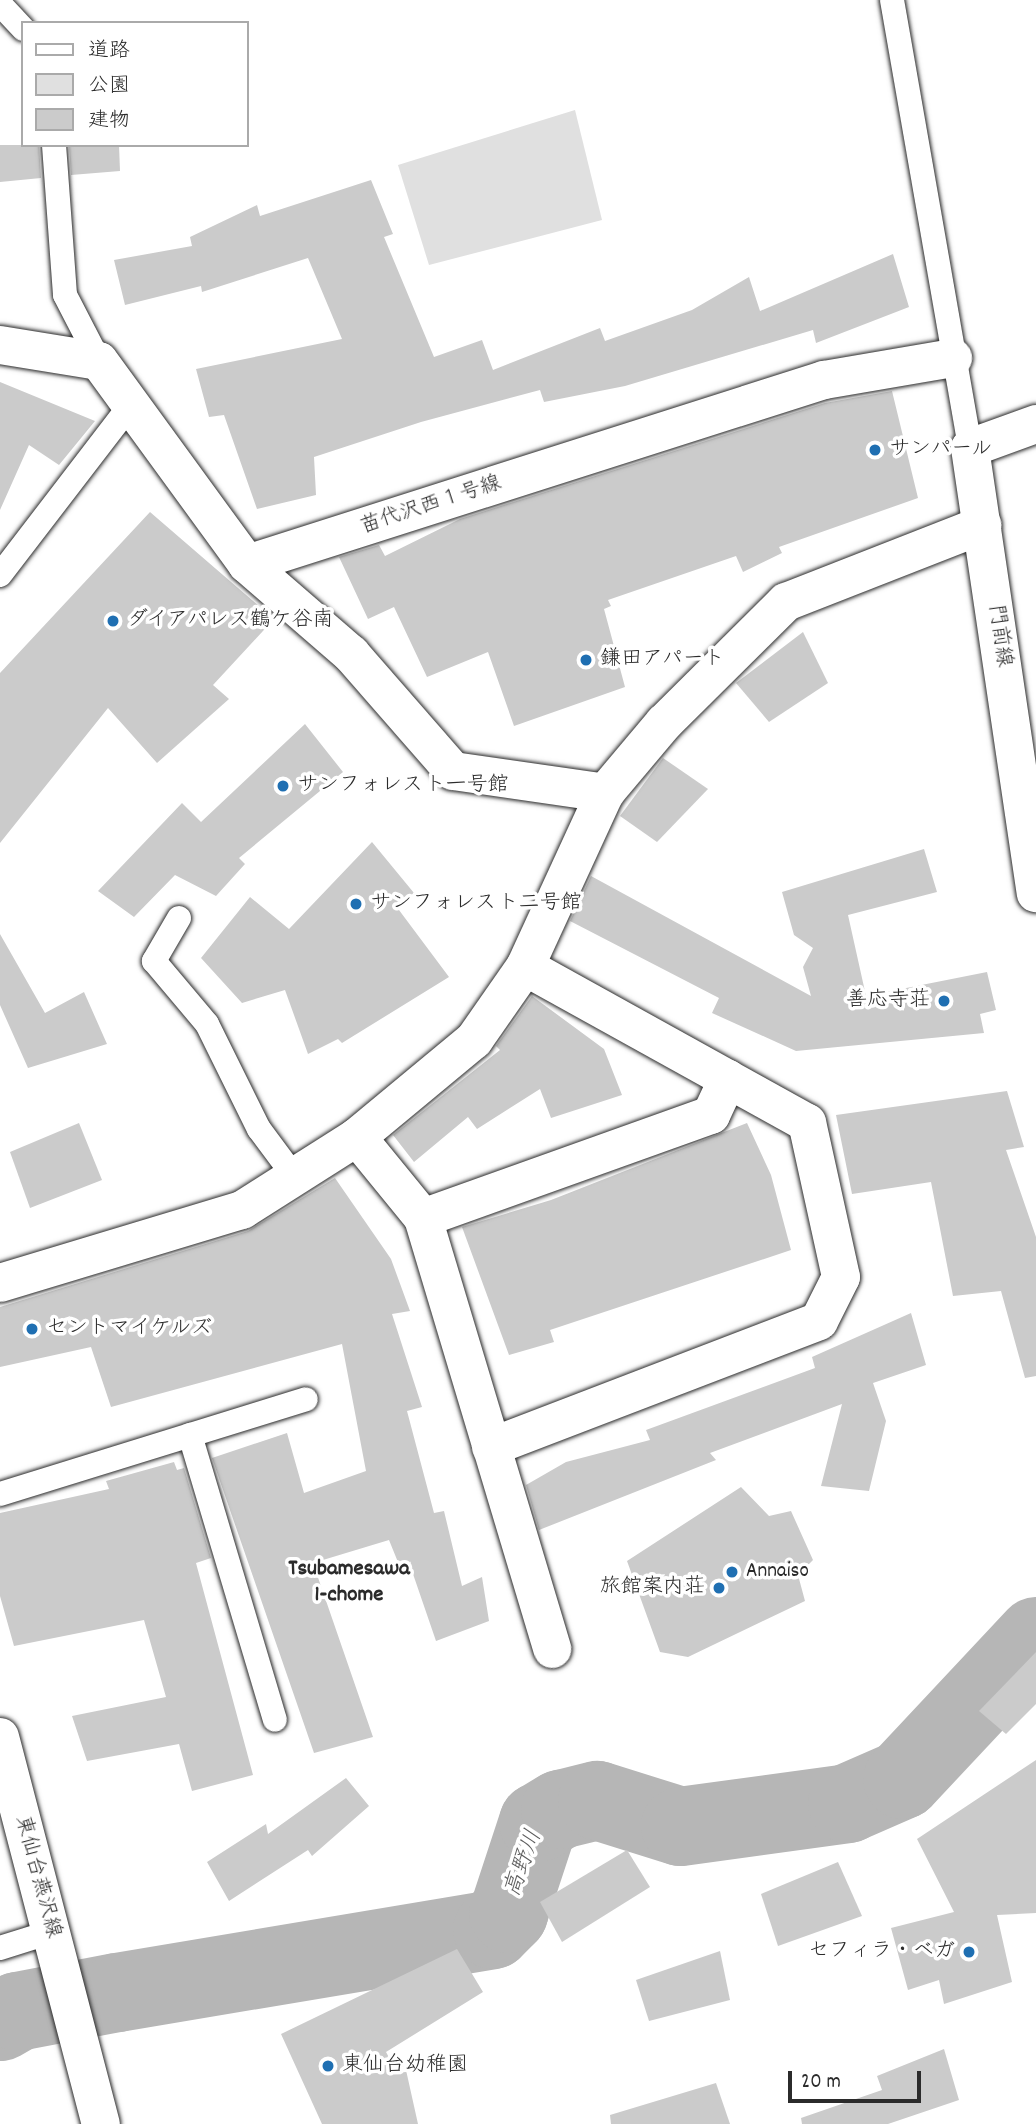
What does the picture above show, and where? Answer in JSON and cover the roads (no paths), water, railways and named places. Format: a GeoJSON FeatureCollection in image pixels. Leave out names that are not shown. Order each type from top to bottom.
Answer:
{"type":"FeatureCollection","features":[{"type":"Feature","properties":{"kind":"street"},"geometry":{"type":"LineString","coordinates":[[0,345],[99,361],[247,564],[351,654],[453,771],[605,793]]}},
{"type":"Feature","properties":{"kind":"street","name":"苗代沢西１号線"},"geometry":{"type":"LineString","coordinates":[[247,564],[824,380],[953,358]]}},
{"type":"Feature","properties":{"kind":"street"},"geometry":{"type":"LineString","coordinates":[[970,448],[1036,424]]}},
{"type":"Feature","properties":{"kind":"street","name":"門前線"},"geometry":{"type":"LineString","coordinates":[[970,448],[1028,775],[1036,893]]}},
{"type":"Feature","properties":{"kind":"street"},"geometry":{"type":"LineString","coordinates":[[0,1283],[242,1210],[357,1137],[474,1040],[525,967],[605,793],[664,723],[786,602],[982,525]]}},
{"type":"Feature","properties":{"kind":"street"},"geometry":{"type":"LineString","coordinates":[[491,1447],[819,1321],[841,1278],[807,1123],[525,967]]}},
{"type":"Feature","properties":{"kind":"street"},"geometry":{"type":"LineString","coordinates":[[423,1218],[711,1115],[728,1079]]}},
{"type":"Feature","properties":{"kind":"street"},"geometry":{"type":"LineString","coordinates":[[357,1137],[423,1218],[552,1649]]}},
{"type":"Feature","properties":{"kind":"street","name":"東仙台燕沢線"},"geometry":{"type":"LineString","coordinates":[[0,1737],[10,1819],[51,1933],[101,2124]]}},
{"type":"Feature","properties":{"kind":"lane"},"geometry":{"type":"LineString","coordinates":[[892,0],[970,448]]}},
{"type":"Feature","properties":{"kind":"lane"},"geometry":{"type":"LineString","coordinates":[[0,4],[21,27]]}},
{"type":"Feature","properties":{"kind":"lane"},"geometry":{"type":"LineString","coordinates":[[54,147],[65,295],[99,361]]}},
{"type":"Feature","properties":{"kind":"lane"},"geometry":{"type":"LineString","coordinates":[[0,575],[132,403]]}},
{"type":"Feature","properties":{"kind":"lane"},"geometry":{"type":"LineString","coordinates":[[179,918],[154,961],[207,1024],[259,1129],[294,1176]]}},
{"type":"Feature","properties":{"kind":"lane"},"geometry":{"type":"LineString","coordinates":[[0,1494],[306,1399]]}},
{"type":"Feature","properties":{"kind":"lane"},"geometry":{"type":"LineString","coordinates":[[190,1435],[275,1720]]}},
{"type":"Feature","properties":{"kind":"lane"},"geometry":{"type":"LineString","coordinates":[[0,1948],[51,1933]]}},
{"type":"Feature","properties":{"kind":"waterway","name":"高野川"},"geometry":{"type":"LineString","coordinates":[[0,2021],[17,2011],[117,1992],[492,1929],[508,1913],[538,1822],[560,1809],[597,1800],[680,1826],[847,1803],[902,1779],[1036,1636]]}},
{"type":"Feature","properties":{"kind":"place","name":"サンパール"},"geometry":{"type":"Point","coordinates":[875,450]}},
{"type":"Feature","properties":{"kind":"place","name":"ダイアパレス鶴ケ谷南"},"geometry":{"type":"Point","coordinates":[113,621]}},
{"type":"Feature","properties":{"kind":"place","name":"鎌田アパート"},"geometry":{"type":"Point","coordinates":[586,660]}},
{"type":"Feature","properties":{"kind":"place","name":"サンフォレスト一号館"},"geometry":{"type":"Point","coordinates":[283,786]}},
{"type":"Feature","properties":{"kind":"place","name":"サンフォレスト二号館"},"geometry":{"type":"Point","coordinates":[356,904]}},
{"type":"Feature","properties":{"kind":"place","name":"善応寺荘"},"geometry":{"type":"Point","coordinates":[944,1001]}},
{"type":"Feature","properties":{"kind":"place","name":"セントマイケルズ"},"geometry":{"type":"Point","coordinates":[32,1329]}},
{"type":"Feature","properties":{"kind":"place","name":"Annaiso"},"geometry":{"type":"Point","coordinates":[732,1572]}},
{"type":"Feature","properties":{"kind":"place","name":"旅館案内荘"},"geometry":{"type":"Point","coordinates":[719,1588]}},
{"type":"Feature","properties":{"kind":"place","name":"セフィラ・ベガ"},"geometry":{"type":"Point","coordinates":[969,1952]}},
{"type":"Feature","properties":{"kind":"place","name":"東仙台幼稚園"},"geometry":{"type":"Point","coordinates":[328,2066]}},
{"type":"Feature","properties":{"kind":"district","name":"Tsubamesawa 1-chome"},"geometry":{"type":"Point","coordinates":[349,1583]}}]}
